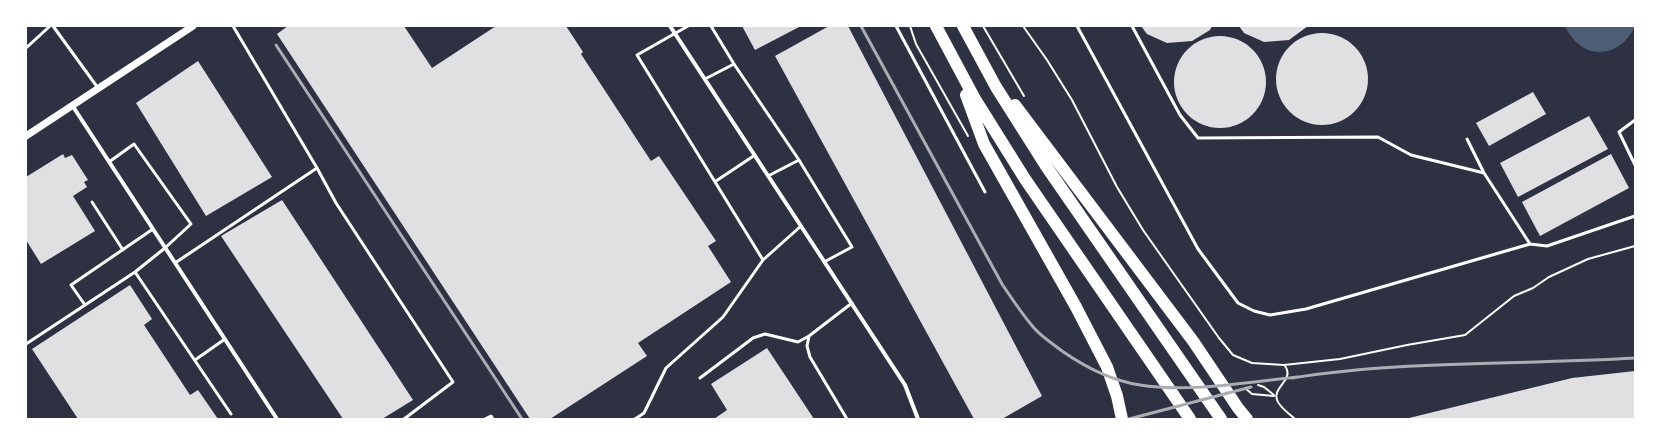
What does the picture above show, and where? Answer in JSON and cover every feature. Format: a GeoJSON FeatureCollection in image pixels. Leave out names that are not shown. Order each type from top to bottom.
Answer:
{"type":"FeatureCollection","features":[{"type":"Feature","properties":{"kind":"highway"},"geometry":{"type":"LineString","coordinates":[[936,26],[979,106],[1025,179],[1190,419]]}},
{"type":"Feature","properties":{"kind":"highway"},"geometry":{"type":"LineString","coordinates":[[963,26],[975,51],[1050,172],[1221,419]]}},
{"type":"Feature","properties":{"kind":"highway"},"geometry":{"type":"LineString","coordinates":[[975,51],[1193,341],[1247,419]]}},
{"type":"Feature","properties":{"kind":"highway"},"geometry":{"type":"LineString","coordinates":[[954,62],[984,144],[1108,367],[1122,419]]}},
{"type":"Feature","properties":{"kind":"street"},"geometry":{"type":"LineString","coordinates":[[26,136],[193,26]]}},
{"type":"Feature","properties":{"kind":"street"},"geometry":{"type":"LineString","coordinates":[[670,26],[905,385],[918,419]]}},
{"type":"Feature","properties":{"kind":"street"},"geometry":{"type":"LineString","coordinates":[[72,105],[277,419]]}},
{"type":"Feature","properties":{"kind":"lane"},"geometry":{"type":"LineString","coordinates":[[26,48],[50,26]]}},
{"type":"Feature","properties":{"kind":"lane"},"geometry":{"type":"LineString","coordinates":[[53,26],[98,88]]}},
{"type":"Feature","properties":{"kind":"lane"},"geometry":{"type":"LineString","coordinates":[[233,26],[317,168],[336,204],[453,382],[404,419]]}},
{"type":"Feature","properties":{"kind":"lane"},"geometry":{"type":"LineString","coordinates":[[688,26],[637,55],[716,181],[763,260]]}},
{"type":"Feature","properties":{"kind":"lane"},"geometry":{"type":"LineString","coordinates":[[711,26],[734,64],[799,160],[852,247],[824,262]]}},
{"type":"Feature","properties":{"kind":"lane"},"geometry":{"type":"LineString","coordinates":[[896,26],[985,192]]}},
{"type":"Feature","properties":{"kind":"lane"},"geometry":{"type":"LineString","coordinates":[[1077,26],[1198,249],[1238,303],[1254,311],[1270,315],[1306,309],[1530,244],[1547,246],[1635,216]]}},
{"type":"Feature","properties":{"kind":"lane"},"geometry":{"type":"LineString","coordinates":[[1132,26],[1180,115],[1198,138],[1378,137],[1411,155],[1484,173]]}},
{"type":"Feature","properties":{"kind":"lane"},"geometry":{"type":"LineString","coordinates":[[705,79],[734,64]]}},
{"type":"Feature","properties":{"kind":"lane"},"geometry":{"type":"LineString","coordinates":[[1635,120],[1619,132],[1635,165]]}},
{"type":"Feature","properties":{"kind":"lane"},"geometry":{"type":"LineString","coordinates":[[1467,139],[1484,173],[1530,244]]}},
{"type":"Feature","properties":{"kind":"lane"},"geometry":{"type":"LineString","coordinates":[[26,344],[135,272],[166,248],[191,224],[134,144],[109,162]]}},
{"type":"Feature","properties":{"kind":"lane"},"geometry":{"type":"LineString","coordinates":[[716,181],[754,155]]}},
{"type":"Feature","properties":{"kind":"lane"},"geometry":{"type":"LineString","coordinates":[[768,176],[799,160]]}},
{"type":"Feature","properties":{"kind":"lane"},"geometry":{"type":"LineString","coordinates":[[175,263],[317,168]]}},
{"type":"Feature","properties":{"kind":"lane"},"geometry":{"type":"LineString","coordinates":[[92,202],[123,250]]}},
{"type":"Feature","properties":{"kind":"lane"},"geometry":{"type":"LineString","coordinates":[[635,419],[644,413],[666,368],[723,317],[763,260],[801,226]]}},
{"type":"Feature","properties":{"kind":"lane"},"geometry":{"type":"LineString","coordinates":[[85,304],[71,285],[153,229]]}},
{"type":"Feature","properties":{"kind":"lane"},"geometry":{"type":"LineString","coordinates":[[135,272],[231,414]]}},
{"type":"Feature","properties":{"kind":"lane"},"geometry":{"type":"LineString","coordinates":[[700,378],[759,335],[765,334],[798,342],[809,336],[852,304]]}},
{"type":"Feature","properties":{"kind":"lane"},"geometry":{"type":"LineString","coordinates":[[809,336],[807,346],[810,357],[847,419]]}},
{"type":"Feature","properties":{"kind":"lane"},"geometry":{"type":"LineString","coordinates":[[195,360],[225,339]]}},
{"type":"Feature","properties":{"kind":"lane"},"geometry":{"type":"LineString","coordinates":[[485,419],[491,416],[493,419]]}},
{"type":"Feature","properties":{"kind":"path"},"geometry":{"type":"LineString","coordinates":[[1023,26],[1047,60],[1072,100],[1118,187],[1143,230],[1233,355],[1252,364],[1284,365],[1340,359],[1465,335],[1514,296],[1533,288],[1549,277],[1588,259],[1635,246]]}},
{"type":"Feature","properties":{"kind":"path"},"geometry":{"type":"LineString","coordinates":[[1277,399],[1277,394],[1287,378],[1287,369],[1284,365]]}},
{"type":"Feature","properties":{"kind":"path"},"geometry":{"type":"LineString","coordinates":[[1258,385],[1264,387],[1274,396],[1278,403],[1295,419]]}},
{"type":"Feature","properties":{"kind":"path"},"geometry":{"type":"LineString","coordinates":[[1245,388],[1252,394],[1274,396]]}},
{"type":"Feature","properties":{"kind":"water"},"geometry":{"type":"Polygon","coordinates":[[[1565,26],[1635,27],[1628,38],[1619,46],[1600,52],[1580,46],[1565,26]]]}},
{"type":"Feature","properties":{"kind":"building"},"geometry":{"type":"Polygon","coordinates":[[[288,26],[404,26],[432,68],[496,26],[566,26],[583,52],[581,54],[651,161],[659,156],[716,241],[708,246],[731,282],[638,343],[647,356],[550,419],[530,419],[277,34],[288,26]]]}},
{"type":"Feature","properties":{"kind":"building"},"geometry":{"type":"Polygon","coordinates":[[[742,26],[801,26],[755,50],[742,26]]]}},
{"type":"Feature","properties":{"kind":"building"},"geometry":{"type":"Polygon","coordinates":[[[829,26],[848,26],[1042,396],[1002,419],[974,419],[775,56],[829,26]]]}},
{"type":"Feature","properties":{"kind":"building"},"geometry":{"type":"Polygon","coordinates":[[[1141,26],[1212,26],[1210,30],[1192,41],[1167,43],[1147,34],[1141,26]]]}},
{"type":"Feature","properties":{"kind":"building"},"geometry":{"type":"Polygon","coordinates":[[[1239,26],[1308,26],[1289,40],[1264,42],[1244,33],[1239,26]]]}},
{"type":"Feature","properties":{"kind":"building"},"geometry":{"type":"Polygon","coordinates":[[[1322,33],[1340,36],[1355,46],[1365,61],[1368,79],[1365,97],[1355,112],[1340,122],[1322,125],[1304,122],[1289,112],[1279,97],[1276,79],[1279,61],[1289,46],[1304,36],[1322,33]]]}},
{"type":"Feature","properties":{"kind":"building"},"geometry":{"type":"Polygon","coordinates":[[[1220,36],[1238,39],[1253,49],[1263,64],[1266,82],[1263,100],[1253,115],[1238,125],[1220,128],[1202,125],[1187,115],[1177,100],[1174,82],[1177,64],[1187,49],[1202,39],[1220,36]]]}},
{"type":"Feature","properties":{"kind":"building"},"geometry":{"type":"Polygon","coordinates":[[[198,61],[272,177],[206,216],[136,103],[198,61]]]}},
{"type":"Feature","properties":{"kind":"building"},"geometry":{"type":"Polygon","coordinates":[[[1533,92],[1546,114],[1489,146],[1476,123],[1533,92]]]}},
{"type":"Feature","properties":{"kind":"building"},"geometry":{"type":"Polygon","coordinates":[[[1589,116],[1608,149],[1518,197],[1500,163],[1589,116]]]}},
{"type":"Feature","properties":{"kind":"building"},"geometry":{"type":"Polygon","coordinates":[[[63,154],[65,158],[72,155],[88,180],[84,182],[87,187],[73,196],[95,231],[41,264],[26,240],[26,177],[63,154]]]}},
{"type":"Feature","properties":{"kind":"building"},"geometry":{"type":"Polygon","coordinates":[[[1611,154],[1629,188],[1540,236],[1522,202],[1611,154]]]}},
{"type":"Feature","properties":{"kind":"building"},"geometry":{"type":"Polygon","coordinates":[[[282,200],[413,400],[382,419],[343,419],[221,236],[282,200]]]}},
{"type":"Feature","properties":{"kind":"building"},"geometry":{"type":"Polygon","coordinates":[[[130,285],[152,319],[144,325],[190,395],[198,390],[218,419],[78,419],[32,349],[130,285]]]}},
{"type":"Feature","properties":{"kind":"building"},"geometry":{"type":"Polygon","coordinates":[[[767,348],[814,419],[714,419],[727,410],[711,384],[767,348]]]}},
{"type":"Feature","properties":{"kind":"building"},"geometry":{"type":"Polygon","coordinates":[[[1635,371],[1635,419],[1405,419],[1572,378],[1635,371]]]}},
{"type":"Feature","properties":{"kind":"railway"},"geometry":{"type":"LineString","coordinates":[[861,26],[1002,284],[1025,317],[1044,337],[1062,351],[1090,368],[1110,377],[1140,385],[1178,388],[1218,386],[1297,377]]}},
{"type":"Feature","properties":{"kind":"railway"},"geometry":{"type":"LineString","coordinates":[[276,45],[522,419]]}},
{"type":"Feature","properties":{"kind":"railway"},"geometry":{"type":"LineString","coordinates":[[1292,378],[1377,368],[1635,358]]}},
{"type":"Feature","properties":{"kind":"railway"},"geometry":{"type":"LineString","coordinates":[[1129,419],[1251,387]]}}]}
